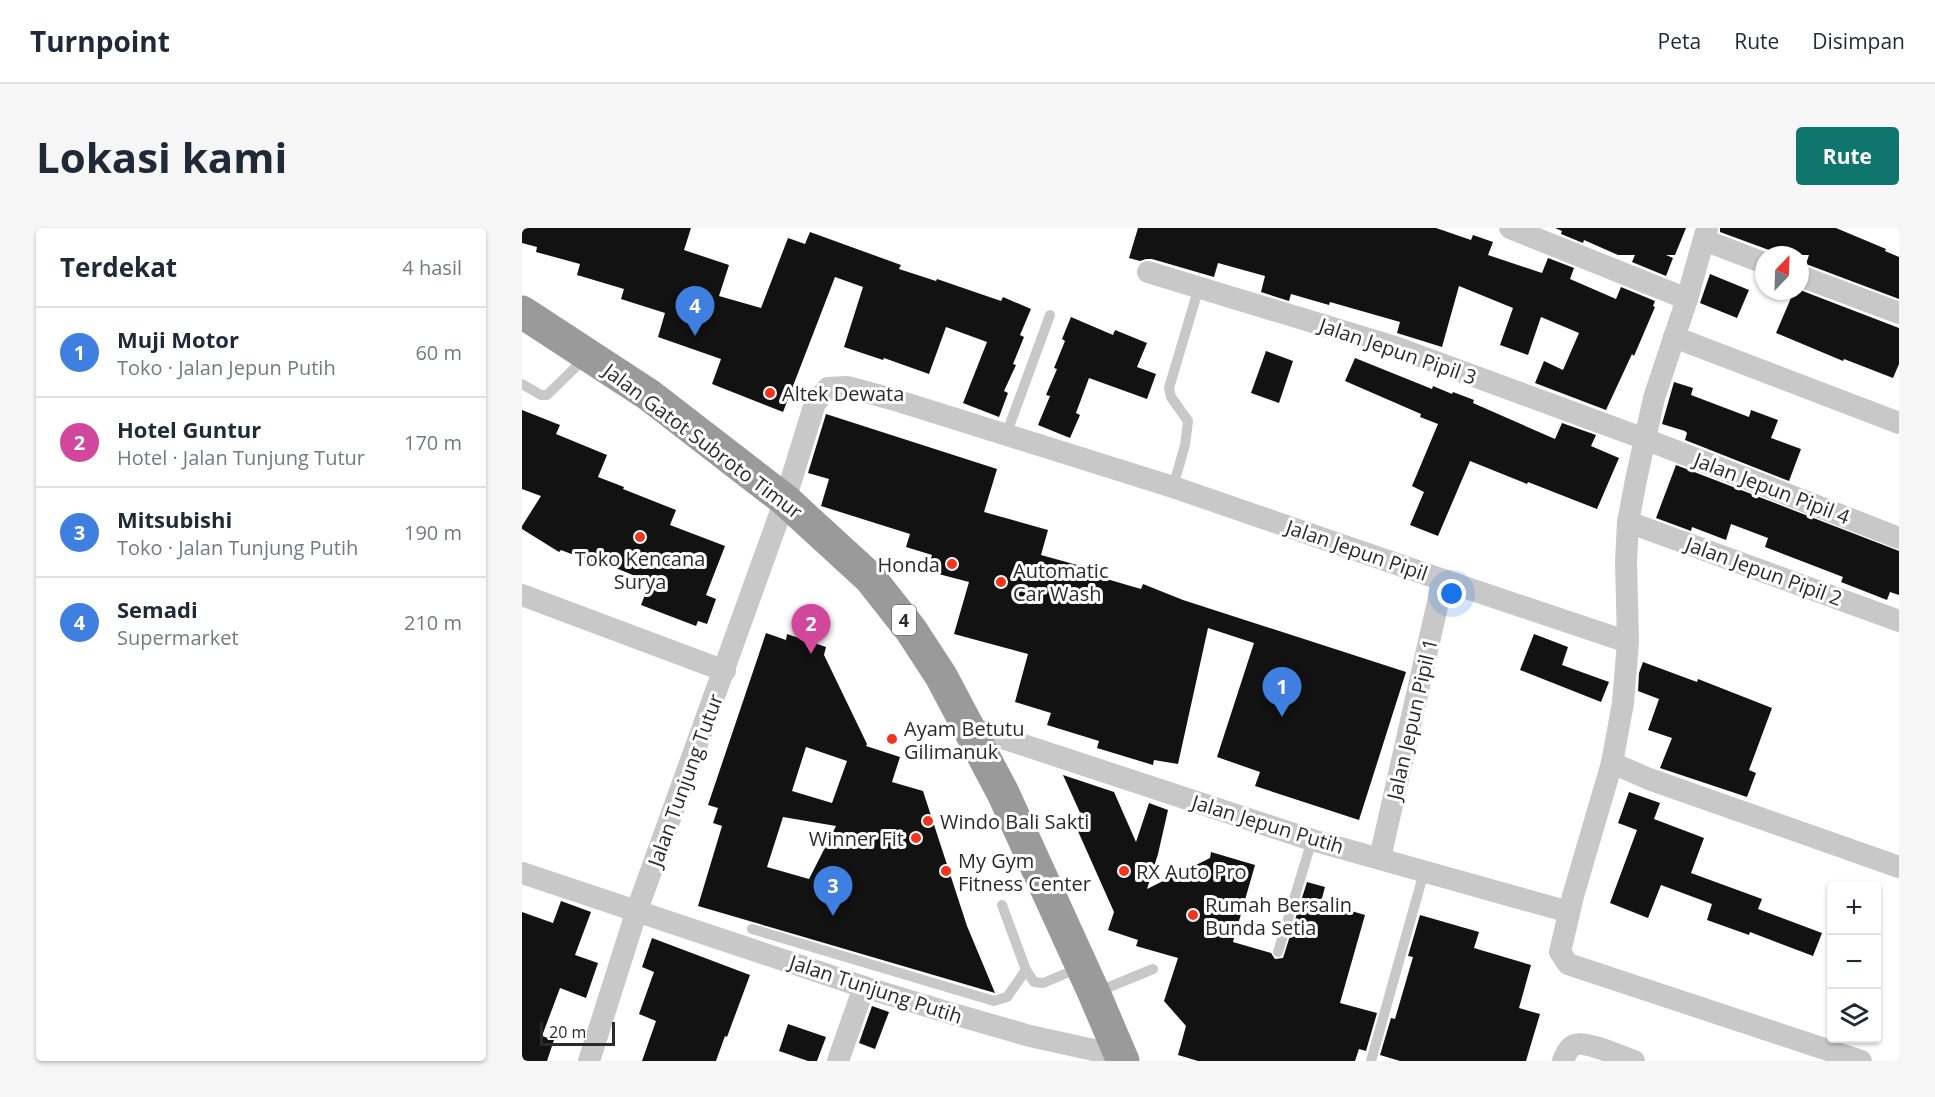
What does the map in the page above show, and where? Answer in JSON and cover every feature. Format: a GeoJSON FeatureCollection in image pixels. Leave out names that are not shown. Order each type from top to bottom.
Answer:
{"type":"FeatureCollection","features":[{"type":"Feature","properties":{"kind":"highway","name":"Jalan Gatot Subroto Timur"},"geometry":{"type":"LineString","coordinates":[[522,312],[589,354],[657,401],[785,500],[870,578],[891,604],[941,676],[1003,793],[1120,1055]]}},
{"type":"Feature","properties":{"kind":"street"},"geometry":{"type":"LineString","coordinates":[[1510,228],[1687,298]]}},
{"type":"Feature","properties":{"kind":"street"},"geometry":{"type":"LineString","coordinates":[[1755,258],[1706,234],[1654,398],[1628,522],[1626,561],[1628,642],[1623,703],[1611,763],[1560,952],[1568,964],[1861,1061]]}},
{"type":"Feature","properties":{"kind":"street","name":"Jalan Jepun Pipil 3"},"geometry":{"type":"LineString","coordinates":[[1148,272],[1395,347],[1645,439]]}},
{"type":"Feature","properties":{"kind":"street"},"geometry":{"type":"LineString","coordinates":[[1809,279],[1899,313]]}},
{"type":"Feature","properties":{"kind":"street"},"geometry":{"type":"LineString","coordinates":[[1674,337],[1899,423]]}},
{"type":"Feature","properties":{"kind":"street","name":"Jalan Jepun Pipil"},"geometry":{"type":"LineString","coordinates":[[785,500],[815,403],[828,388],[847,387],[1173,487],[1628,642]]}},
{"type":"Feature","properties":{"kind":"street","name":"Jalan Jepun Pipil 4"},"geometry":{"type":"LineString","coordinates":[[1645,439],[1899,537]]}},
{"type":"Feature","properties":{"kind":"street","name":"Jalan Tunjung Tutur"},"geometry":{"type":"LineString","coordinates":[[589,1061],[638,910],[785,500]]}},
{"type":"Feature","properties":{"kind":"street","name":"Jalan Jepun Pipil 2"},"geometry":{"type":"LineString","coordinates":[[1628,522],[1899,621]]}},
{"type":"Feature","properties":{"kind":"street","name":"Jalan Jepun Pipil 1"},"geometry":{"type":"LineString","coordinates":[[1380,858],[1443,580]]}},
{"type":"Feature","properties":{"kind":"street"},"geometry":{"type":"LineString","coordinates":[[522,595],[725,671]]}},
{"type":"Feature","properties":{"kind":"street","name":"Jalan Jepun Putih"},"geometry":{"type":"LineString","coordinates":[[969,727],[1312,840],[1569,912]]}},
{"type":"Feature","properties":{"kind":"street"},"geometry":{"type":"LineString","coordinates":[[1611,763],[1648,779],[1899,867]]}},
{"type":"Feature","properties":{"kind":"street","name":"Jalan Tunjung Putih"},"geometry":{"type":"LineString","coordinates":[[522,873],[864,987],[1030,1036],[1120,1055]]}},
{"type":"Feature","properties":{"kind":"street"},"geometry":{"type":"LineString","coordinates":[[838,1061],[864,987]]}},
{"type":"Feature","properties":{"kind":"street"},"geometry":{"type":"LineString","coordinates":[[1563,1061],[1570,1048],[1577,1044],[1589,1045],[1634,1061]]}},
{"type":"Feature","properties":{"kind":"lane"},"geometry":{"type":"LineString","coordinates":[[1173,487],[1185,445],[1188,421],[1171,397],[1169,388],[1199,287]]}},
{"type":"Feature","properties":{"kind":"lane"},"geometry":{"type":"LineString","coordinates":[[1006,436],[1050,315]]}},
{"type":"Feature","properties":{"kind":"lane"},"geometry":{"type":"LineString","coordinates":[[522,384],[541,395],[547,394],[589,354]]}},
{"type":"Feature","properties":{"kind":"lane"},"geometry":{"type":"LineString","coordinates":[[1278,951],[1312,840]]}},
{"type":"Feature","properties":{"kind":"lane"},"geometry":{"type":"LineString","coordinates":[[1371,1061],[1424,872]]}},
{"type":"Feature","properties":{"kind":"lane"},"geometry":{"type":"LineString","coordinates":[[1002,905],[1026,970],[1034,982],[1088,980],[1153,969]]}},
{"type":"Feature","properties":{"kind":"lane"},"geometry":{"type":"LineString","coordinates":[[752,929],[994,1001],[1007,997],[1026,970]]}},
{"type":"Feature","properties":{"kind":"building"},"geometry":{"type":"Polygon","coordinates":[[[522,228],[691,228],[684,250],[729,265],[719,296],[761,308],[788,238],[805,244],[810,232],[901,265],[899,269],[936,281],[937,279],[1001,301],[1003,297],[1031,309],[1020,335],[1024,337],[1013,364],[1016,365],[1004,391],[1008,393],[999,417],[963,403],[987,342],[946,327],[929,374],[844,347],[863,287],[835,277],[783,412],[712,384],[721,359],[658,337],[665,313],[621,299],[624,289],[577,275],[580,264],[536,252],[537,247],[522,243],[522,228]]]}},
{"type":"Feature","properties":{"kind":"building"},"geometry":{"type":"Polygon","coordinates":[[[1138,228],[1436,228],[1471,240],[1473,235],[1493,242],[1488,255],[1542,273],[1548,258],[1574,268],[1570,279],[1616,299],[1621,287],[1655,301],[1653,306],[1655,307],[1634,356],[1632,354],[1606,410],[1535,383],[1544,361],[1563,370],[1579,333],[1541,317],[1528,355],[1500,345],[1513,308],[1459,286],[1442,347],[1397,333],[1400,322],[1330,302],[1329,305],[1291,294],[1289,301],[1261,292],[1265,276],[1218,263],[1214,277],[1152,259],[1140,261],[1129,258],[1138,228]]]}},
{"type":"Feature","properties":{"kind":"building"},"geometry":{"type":"Polygon","coordinates":[[[1555,228],[1686,228],[1675,255],[1666,255],[1673,258],[1666,276],[1632,262],[1635,255],[1618,255],[1584,240],[1583,243],[1561,234],[1562,231],[1555,228]]]}},
{"type":"Feature","properties":{"kind":"building"},"geometry":{"type":"Polygon","coordinates":[[[1720,228],[1836,228],[1886,249],[1885,251],[1899,257],[1899,299],[1809,265],[1809,246],[1758,246],[1720,232],[1720,228]]]}},
{"type":"Feature","properties":{"kind":"building"},"geometry":{"type":"Polygon","coordinates":[[[1710,274],[1749,290],[1737,318],[1700,303],[1710,274]]]}},
{"type":"Feature","properties":{"kind":"building"},"geometry":{"type":"Polygon","coordinates":[[[1809,293],[1899,328],[1899,364],[1893,378],[1844,359],[1843,361],[1776,333],[1790,300],[1809,300],[1809,293]]]}},
{"type":"Feature","properties":{"kind":"building"},"geometry":{"type":"Polygon","coordinates":[[[1071,317],[1113,335],[1115,330],[1147,343],[1137,367],[1156,374],[1147,399],[1089,378],[1076,413],[1080,415],[1070,438],[1038,425],[1050,396],[1046,395],[1057,369],[1054,368],[1065,341],[1062,339],[1071,317]]]}},
{"type":"Feature","properties":{"kind":"building"},"geometry":{"type":"Polygon","coordinates":[[[1266,351],[1293,361],[1279,403],[1251,393],[1266,351]]]}},
{"type":"Feature","properties":{"kind":"building"},"geometry":{"type":"Polygon","coordinates":[[[1355,358],[1432,389],[1433,386],[1474,400],[1473,403],[1555,439],[1562,423],[1596,435],[1591,446],[1619,458],[1597,509],[1470,461],[1438,536],[1410,525],[1424,492],[1412,486],[1438,424],[1420,417],[1421,414],[1345,381],[1355,358]]]}},
{"type":"Feature","properties":{"kind":"building"},"geometry":{"type":"Polygon","coordinates":[[[1674,382],[1693,388],[1691,395],[1749,417],[1751,410],[1778,420],[1771,438],[1801,449],[1789,481],[1685,440],[1687,433],[1685,431],[1662,424],[1674,382]]]}},
{"type":"Feature","properties":{"kind":"building"},"geometry":{"type":"Polygon","coordinates":[[[522,410],[560,425],[556,434],[607,455],[598,477],[676,510],[670,525],[725,546],[706,595],[716,599],[707,624],[698,621],[696,626],[641,605],[650,582],[596,560],[595,563],[561,550],[559,552],[522,529],[541,496],[522,489],[522,410]]]}},
{"type":"Feature","properties":{"kind":"building"},"geometry":{"type":"Polygon","coordinates":[[[826,414],[997,469],[984,512],[1048,530],[1041,555],[1088,568],[1086,573],[1141,589],[1143,584],[1183,600],[1406,672],[1359,820],[1255,786],[1260,772],[1217,757],[1254,643],[1208,628],[1178,764],[1154,760],[1153,765],[1097,748],[1099,741],[1047,725],[1051,713],[1015,702],[1028,654],[954,634],[969,582],[927,571],[932,555],[906,547],[910,534],[821,506],[829,479],[808,473],[826,414]]]}},
{"type":"Feature","properties":{"kind":"building"},"geometry":{"type":"Polygon","coordinates":[[[1676,465],[1899,551],[1899,595],[1890,592],[1887,600],[1841,582],[1843,577],[1765,547],[1768,538],[1731,524],[1726,540],[1692,527],[1691,531],[1656,518],[1676,465]]]}},
{"type":"Feature","properties":{"kind":"building"},"geometry":{"type":"Polygon","coordinates":[[[766,633],[786,640],[787,634],[826,647],[824,655],[866,746],[900,757],[892,782],[923,791],[967,926],[995,993],[698,906],[722,826],[713,823],[718,808],[708,805],[766,633]],[[806,747],[792,791],[832,803],[847,761],[806,747]],[[783,817],[767,867],[809,879],[836,826],[783,817]]]}},
{"type":"Feature","properties":{"kind":"building"},"geometry":{"type":"Polygon","coordinates":[[[1534,634],[1568,647],[1562,665],[1609,682],[1601,702],[1520,670],[1534,634]]]}},
{"type":"Feature","properties":{"kind":"building"},"geometry":{"type":"Polygon","coordinates":[[[1643,662],[1697,682],[1698,679],[1772,708],[1749,770],[1756,773],[1747,797],[1660,768],[1672,738],[1648,730],[1659,699],[1638,691],[1639,673],[1643,662]]]}},
{"type":"Feature","properties":{"kind":"building"},"geometry":{"type":"Polygon","coordinates":[[[1063,775],[1114,792],[1136,842],[1149,803],[1168,810],[1147,889],[1210,858],[1211,852],[1255,865],[1233,942],[1271,953],[1275,959],[1283,958],[1307,882],[1325,887],[1321,902],[1365,915],[1340,1003],[1377,1013],[1366,1051],[1359,1049],[1355,1061],[1198,1061],[1178,1055],[1186,1026],[1164,1001],[1178,958],[1136,946],[1138,940],[1108,930],[1114,912],[1073,820],[1082,817],[1063,775]]]}},
{"type":"Feature","properties":{"kind":"building"},"geometry":{"type":"Polygon","coordinates":[[[1629,792],[1660,803],[1654,819],[1704,838],[1691,873],[1762,899],[1758,909],[1822,933],[1813,956],[1750,932],[1749,935],[1707,920],[1712,904],[1661,885],[1648,918],[1610,903],[1637,830],[1618,823],[1629,792]]]}},
{"type":"Feature","properties":{"kind":"building"},"geometry":{"type":"Polygon","coordinates":[[[561,901],[591,912],[575,955],[598,963],[586,998],[560,988],[542,1036],[554,1040],[547,1061],[522,1061],[522,912],[553,923],[561,901]]]}},
{"type":"Feature","properties":{"kind":"building"},"geometry":{"type":"Polygon","coordinates":[[[1420,915],[1479,932],[1474,948],[1531,965],[1519,1008],[1540,1014],[1526,1061],[1400,1061],[1380,1055],[1391,1018],[1395,1019],[1413,957],[1408,956],[1420,915]]]}},
{"type":"Feature","properties":{"kind":"building"},"geometry":{"type":"Polygon","coordinates":[[[652,938],[750,975],[716,1061],[642,1061],[656,1021],[639,1014],[654,972],[642,967],[652,938]]]}},
{"type":"Feature","properties":{"kind":"building"},"geometry":{"type":"Polygon","coordinates":[[[872,1006],[889,1012],[875,1049],[859,1043],[872,1006]]]}},
{"type":"Feature","properties":{"kind":"building"},"geometry":{"type":"Polygon","coordinates":[[[788,1024],[826,1037],[817,1061],[808,1061],[779,1051],[788,1024]]]}},
{"type":"Feature","properties":{"kind":"place","name":"Semadi"},"geometry":{"type":"Point","coordinates":[695,336]}},
{"type":"Feature","properties":{"kind":"place","name":"Altek Dewata"},"geometry":{"type":"Point","coordinates":[770,393]}},
{"type":"Feature","properties":{"kind":"place","name":"Toko Kencana Surya"},"geometry":{"type":"Point","coordinates":[640,537]}},
{"type":"Feature","properties":{"kind":"place","name":"Honda"},"geometry":{"type":"Point","coordinates":[952,564]}},
{"type":"Feature","properties":{"kind":"place","name":"Automatic Car Wash"},"geometry":{"type":"Point","coordinates":[1001,582]}},
{"type":"Feature","properties":{"kind":"place","name":"Hotel Guntur"},"geometry":{"type":"Point","coordinates":[811,654]}},
{"type":"Feature","properties":{"kind":"place","name":"Muji Motor"},"geometry":{"type":"Point","coordinates":[1282,717]}},
{"type":"Feature","properties":{"kind":"place","name":"Ayam Betutu Gilimanuk"},"geometry":{"type":"Point","coordinates":[892,739]}},
{"type":"Feature","properties":{"kind":"place","name":"Windo Bali Sakti"},"geometry":{"type":"Point","coordinates":[928,821]}},
{"type":"Feature","properties":{"kind":"place","name":"Winner Fit"},"geometry":{"type":"Point","coordinates":[916,838]}},
{"type":"Feature","properties":{"kind":"place","name":"My Gym Fitness Center"},"geometry":{"type":"Point","coordinates":[946,871]}},
{"type":"Feature","properties":{"kind":"place","name":"RX Auto Pro"},"geometry":{"type":"Point","coordinates":[1124,871]}},
{"type":"Feature","properties":{"kind":"place","name":"Rumah Bersalin Bunda Setia"},"geometry":{"type":"Point","coordinates":[1193,915]}},
{"type":"Feature","properties":{"kind":"place","name":"Mitsubishi"},"geometry":{"type":"Point","coordinates":[833,916]}}]}
